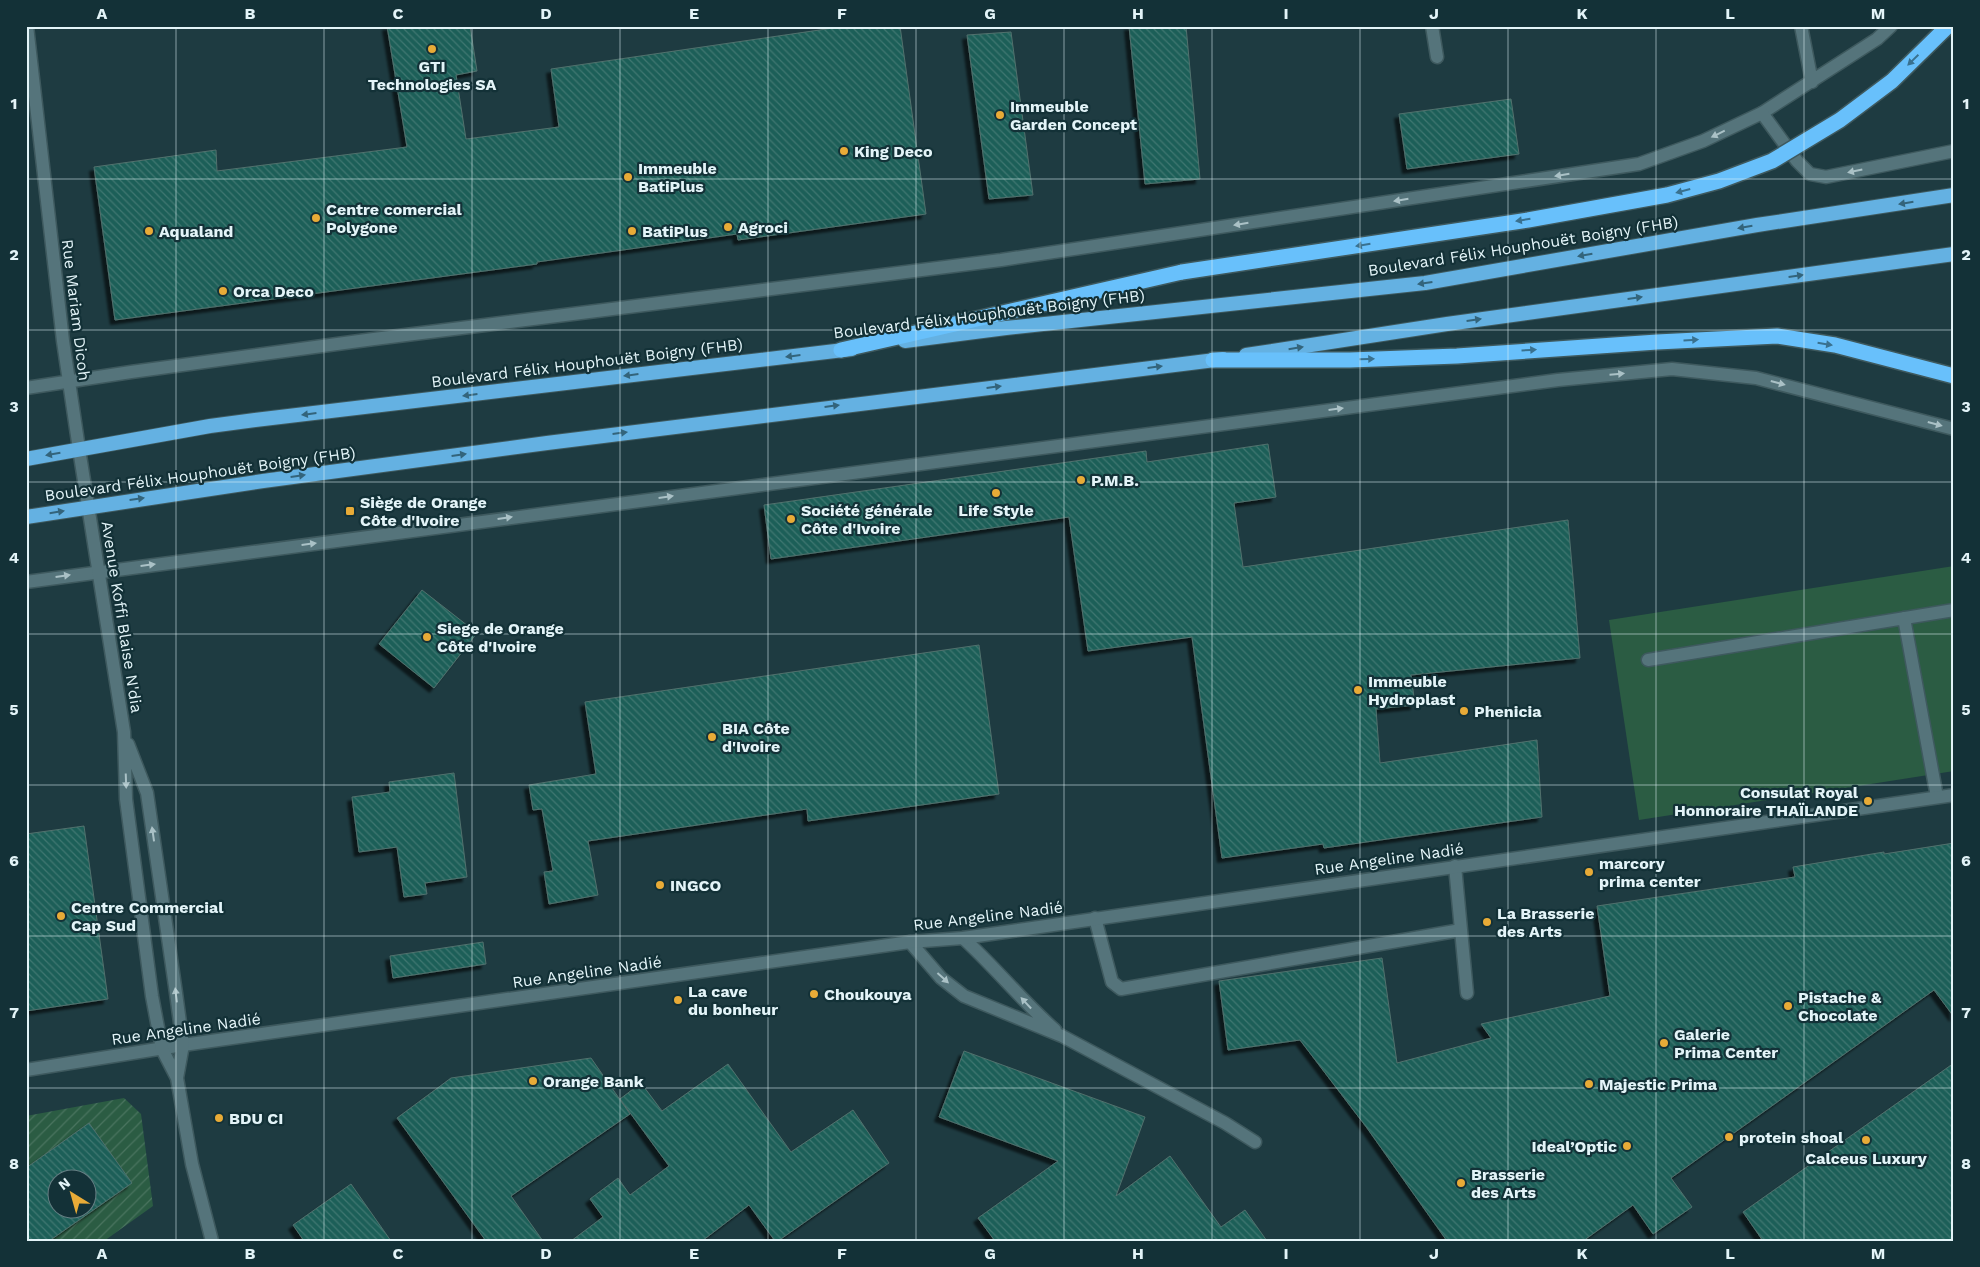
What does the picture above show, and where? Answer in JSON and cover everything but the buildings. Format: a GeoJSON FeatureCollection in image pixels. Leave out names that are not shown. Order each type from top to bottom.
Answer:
{"type":"FeatureCollection","features":[{"type":"Feature","properties":{"kind":"highway"},"geometry":{"type":"LineString","coordinates":[[841,350],[1182,272],[1528,220],[1667,195],[1719,181],[1772,161],[1840,120],[1892,81],[1948,26]]}},
{"type":"Feature","properties":{"kind":"highway","name":"Boulevard Félix Houphouët Boigny (FHB)"},"geometry":{"type":"LineString","coordinates":[[26,459],[246,422],[841,350],[1006,328],[1425,283],[1757,225],[1954,195]]}},
{"type":"Feature","properties":{"kind":"highway","name":"Boulevard Félix Houphouët Boigny (FHB)"},"geometry":{"type":"LineString","coordinates":[[26,517],[89,506],[566,440],[1213,360],[1447,324],[1954,254]]}},
{"type":"Feature","properties":{"kind":"highway"},"geometry":{"type":"LineString","coordinates":[[1213,360],[1350,360],[1457,356],[1776,336],[1835,345],[1954,376]]}},
{"type":"Feature","properties":{"kind":"street","name":"Rue Mariam Dicoh"},"geometry":{"type":"LineString","coordinates":[[27,26],[68,381],[89,506]]}},
{"type":"Feature","properties":{"kind":"street"},"geometry":{"type":"LineString","coordinates":[[1432,26],[1437,58]]}},
{"type":"Feature","properties":{"kind":"street"},"geometry":{"type":"LineString","coordinates":[[1801,26],[1812,82]]}},
{"type":"Feature","properties":{"kind":"street"},"geometry":{"type":"LineString","coordinates":[[26,388],[374,339],[1001,260],[1639,164],[1703,141],[1762,113],[1812,82],[1877,38],[1891,26]]}},
{"type":"Feature","properties":{"kind":"street"},"geometry":{"type":"LineString","coordinates":[[1762,113],[1797,161],[1810,174],[1826,177],[1954,151]]}},
{"type":"Feature","properties":{"kind":"street"},"geometry":{"type":"LineString","coordinates":[[26,582],[1558,380],[1672,369],[1756,378],[1954,429]]}},
{"type":"Feature","properties":{"kind":"street","name":"Avenue Koffi Blaise N'dia"},"geometry":{"type":"LineString","coordinates":[[89,506],[124,732],[126,799],[152,996],[162,1049],[177,1078],[192,1164],[212,1241]]}},
{"type":"Feature","properties":{"kind":"street"},"geometry":{"type":"LineString","coordinates":[[1648,660],[1954,610]]}},
{"type":"Feature","properties":{"kind":"street"},"geometry":{"type":"LineString","coordinates":[[1904,618],[1937,797]]}},
{"type":"Feature","properties":{"kind":"street","name":"Avenue Koffi Blaise N'dia"},"geometry":{"type":"LineString","coordinates":[[124,732],[147,793],[183,1046],[177,1078]]}},
{"type":"Feature","properties":{"kind":"street","name":"Rue Angeline Nadié"},"geometry":{"type":"LineString","coordinates":[[26,1070],[910,942],[963,938],[1954,795]]}},
{"type":"Feature","properties":{"kind":"street"},"geometry":{"type":"LineString","coordinates":[[1455,866],[1468,993]]}},
{"type":"Feature","properties":{"kind":"street"},"geometry":{"type":"LineString","coordinates":[[1095,918],[1112,982],[1121,989],[1461,930]]}},
{"type":"Feature","properties":{"kind":"street"},"geometry":{"type":"LineString","coordinates":[[963,938],[991,964],[1029,1007],[1062,1036]]}},
{"type":"Feature","properties":{"kind":"street"},"geometry":{"type":"LineString","coordinates":[[910,942],[941,978],[964,996],[1062,1036],[1225,1123],[1255,1142]]}},
{"type":"Feature","properties":{"kind":"green space"},"geometry":{"type":"Polygon","coordinates":[[[1954,566],[1954,771],[1639,820],[1609,620],[1954,566]]]}},
{"type":"Feature","properties":{"kind":"green space"},"geometry":{"type":"Polygon","coordinates":[[[124,1098],[141,1114],[153,1206],[104,1241],[26,1241],[26,1116],[124,1098]]]}},
{"type":"Feature","properties":{"kind":"place","name":"GTI Technologies SA"},"geometry":{"type":"Point","coordinates":[432,49]}},
{"type":"Feature","properties":{"kind":"place","name":"Immeuble Garden Concept"},"geometry":{"type":"Point","coordinates":[1000,115]}},
{"type":"Feature","properties":{"kind":"place","name":"King Deco"},"geometry":{"type":"Point","coordinates":[844,151]}},
{"type":"Feature","properties":{"kind":"place","name":"Immeuble BatiPlus"},"geometry":{"type":"Point","coordinates":[628,177]}},
{"type":"Feature","properties":{"kind":"place","name":"Centre comercial Polygone"},"geometry":{"type":"Point","coordinates":[316,218]}},
{"type":"Feature","properties":{"kind":"place","name":"Agroci"},"geometry":{"type":"Point","coordinates":[728,227]}},
{"type":"Feature","properties":{"kind":"place","name":"Aqualand"},"geometry":{"type":"Point","coordinates":[149,231]}},
{"type":"Feature","properties":{"kind":"place","name":"BatiPlus"},"geometry":{"type":"Point","coordinates":[632,231]}},
{"type":"Feature","properties":{"kind":"place","name":"Orca Deco"},"geometry":{"type":"Point","coordinates":[223,291]}},
{"type":"Feature","properties":{"kind":"place","name":"P.M.B."},"geometry":{"type":"Point","coordinates":[1081,480]}},
{"type":"Feature","properties":{"kind":"place","name":"Life Style"},"geometry":{"type":"Point","coordinates":[996,493]}},
{"type":"Feature","properties":{"kind":"place","name":"Siège de Orange Côte d'Ivoire"},"geometry":{"type":"Point","coordinates":[350,511]}},
{"type":"Feature","properties":{"kind":"place","name":"Société générale Côte d'Ivoire"},"geometry":{"type":"Point","coordinates":[791,519]}},
{"type":"Feature","properties":{"kind":"place","name":"Siege de Orange Côte d'Ivoire"},"geometry":{"type":"Point","coordinates":[427,637]}},
{"type":"Feature","properties":{"kind":"place","name":"Immeuble Hydroplast"},"geometry":{"type":"Point","coordinates":[1358,690]}},
{"type":"Feature","properties":{"kind":"place","name":"Phenicia"},"geometry":{"type":"Point","coordinates":[1464,711]}},
{"type":"Feature","properties":{"kind":"place","name":"BIA Côte d'Ivoire"},"geometry":{"type":"Point","coordinates":[712,737]}},
{"type":"Feature","properties":{"kind":"place","name":"Consulat Royal Honnoraire THAÏLANDE"},"geometry":{"type":"Point","coordinates":[1868,801]}},
{"type":"Feature","properties":{"kind":"place","name":"marcory prima center"},"geometry":{"type":"Point","coordinates":[1589,872]}},
{"type":"Feature","properties":{"kind":"place","name":"INGCO"},"geometry":{"type":"Point","coordinates":[660,885]}},
{"type":"Feature","properties":{"kind":"place","name":"Centre Commercial Cap Sud"},"geometry":{"type":"Point","coordinates":[61,916]}},
{"type":"Feature","properties":{"kind":"place","name":"La Brasserie des Arts"},"geometry":{"type":"Point","coordinates":[1487,922]}},
{"type":"Feature","properties":{"kind":"place","name":"Choukouya"},"geometry":{"type":"Point","coordinates":[814,994]}},
{"type":"Feature","properties":{"kind":"place","name":"La cave du bonheur"},"geometry":{"type":"Point","coordinates":[678,1000]}},
{"type":"Feature","properties":{"kind":"place","name":"Pistache & Chocolate"},"geometry":{"type":"Point","coordinates":[1788,1006]}},
{"type":"Feature","properties":{"kind":"place","name":"Galerie Prima Center"},"geometry":{"type":"Point","coordinates":[1664,1043]}},
{"type":"Feature","properties":{"kind":"place","name":"Orange Bank"},"geometry":{"type":"Point","coordinates":[533,1081]}},
{"type":"Feature","properties":{"kind":"place","name":"Majestic Prima"},"geometry":{"type":"Point","coordinates":[1589,1084]}},
{"type":"Feature","properties":{"kind":"place","name":"BDU CI"},"geometry":{"type":"Point","coordinates":[219,1118]}},
{"type":"Feature","properties":{"kind":"place","name":"protein shoal"},"geometry":{"type":"Point","coordinates":[1729,1137]}},
{"type":"Feature","properties":{"kind":"place","name":"Calceus Luxury"},"geometry":{"type":"Point","coordinates":[1866,1140]}},
{"type":"Feature","properties":{"kind":"place","name":"Ideal’Optic"},"geometry":{"type":"Point","coordinates":[1627,1146]}},
{"type":"Feature","properties":{"kind":"place","name":"Brasserie des Arts"},"geometry":{"type":"Point","coordinates":[1461,1183]}}]}
